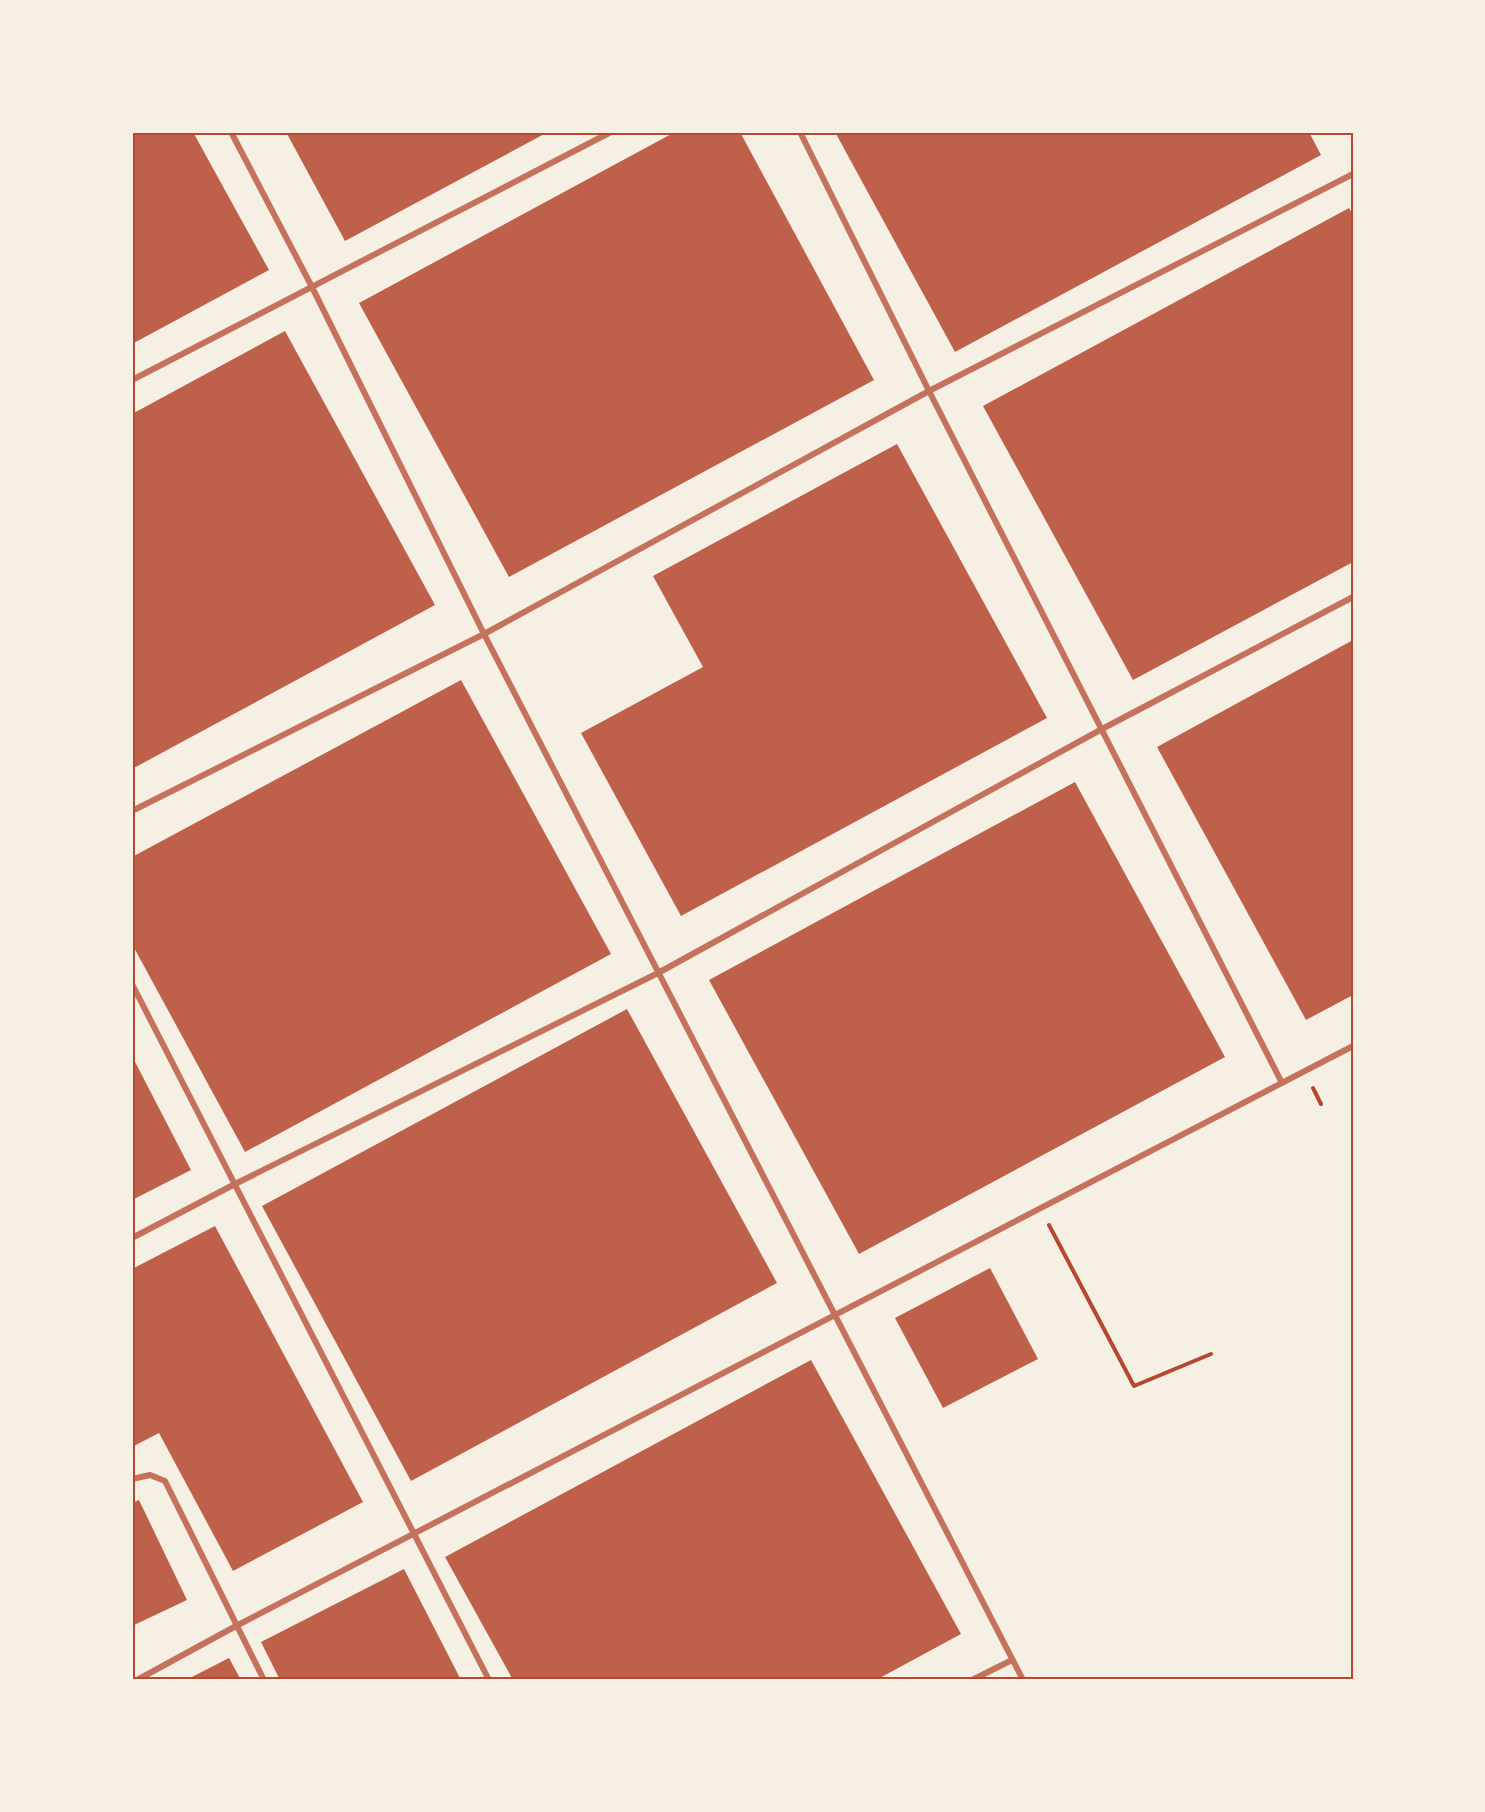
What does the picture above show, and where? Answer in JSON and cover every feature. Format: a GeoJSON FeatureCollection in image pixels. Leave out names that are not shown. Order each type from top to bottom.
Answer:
{"type":"FeatureCollection","features":[{"type":"Feature","properties":{"kind":"street"},"geometry":{"type":"LineString","coordinates":[[231,132],[312,287],[484,634],[1023,1680]]}},
{"type":"Feature","properties":{"kind":"street"},"geometry":{"type":"LineString","coordinates":[[132,380],[611,132]]}},
{"type":"Feature","properties":{"kind":"street"},"geometry":{"type":"LineString","coordinates":[[800,132],[929,391],[1282,1083]]}},
{"type":"Feature","properties":{"kind":"street"},"geometry":{"type":"LineString","coordinates":[[132,811],[484,634],[929,391],[1353,174]]}},
{"type":"Feature","properties":{"kind":"street"},"geometry":{"type":"LineString","coordinates":[[132,1238],[235,1184],[658,973],[1102,729],[1353,597]]}},
{"type":"Feature","properties":{"kind":"street"},"geometry":{"type":"LineString","coordinates":[[132,984],[489,1680]]}},
{"type":"Feature","properties":{"kind":"street"},"geometry":{"type":"LineString","coordinates":[[137,1680],[1353,1046]]}},
{"type":"Feature","properties":{"kind":"street"},"geometry":{"type":"LineString","coordinates":[[132,1479],[150,1475],[165,1481],[264,1680]]}},
{"type":"Feature","properties":{"kind":"street"},"geometry":{"type":"LineString","coordinates":[[972,1680],[1012,1660]]}},
{"type":"Feature","properties":{"kind":"path"},"geometry":{"type":"LineString","coordinates":[[1040,1209],[1134,1386],[1211,1354]]}},
{"type":"Feature","properties":{"kind":"building"},"geometry":{"type":"Polygon","coordinates":[[[132,132],[193,132],[269,270],[132,344],[132,132]]]}},
{"type":"Feature","properties":{"kind":"building"},"geometry":{"type":"Polygon","coordinates":[[[286,132],[548,132],[345,241],[286,132]]]}},
{"type":"Feature","properties":{"kind":"building"},"geometry":{"type":"Polygon","coordinates":[[[675,132],[740,132],[874,380],[509,577],[359,303],[675,132]]]}},
{"type":"Feature","properties":{"kind":"building"},"geometry":{"type":"Polygon","coordinates":[[[835,132],[1309,132],[1321,155],[955,352],[835,132]]]}},
{"type":"Feature","properties":{"kind":"building"},"geometry":{"type":"Polygon","coordinates":[[[1349,208],[1353,215],[1353,562],[1133,680],[983,406],[1349,208]]]}},
{"type":"Feature","properties":{"kind":"building"},"geometry":{"type":"Polygon","coordinates":[[[285,331],[435,605],[132,769],[132,414],[285,331]]]}},
{"type":"Feature","properties":{"kind":"building"},"geometry":{"type":"Polygon","coordinates":[[[897,444],[1047,718],[681,916],[581,733],[703,667],[653,576],[897,444]]]}},
{"type":"Feature","properties":{"kind":"building"},"geometry":{"type":"Polygon","coordinates":[[[1353,640],[1353,995],[1306,1020],[1157,747],[1353,640]]]}},
{"type":"Feature","properties":{"kind":"building"},"geometry":{"type":"Polygon","coordinates":[[[461,680],[611,954],[245,1152],[132,944],[132,857],[461,680]]]}},
{"type":"Feature","properties":{"kind":"building"},"geometry":{"type":"Polygon","coordinates":[[[1075,782],[1225,1057],[859,1254],[709,980],[1075,782]]]}},
{"type":"Feature","properties":{"kind":"building"},"geometry":{"type":"Polygon","coordinates":[[[627,1009],[777,1283],[411,1481],[262,1206],[627,1009]]]}},
{"type":"Feature","properties":{"kind":"building"},"geometry":{"type":"Polygon","coordinates":[[[132,1056],[191,1170],[132,1200],[132,1056]]]}},
{"type":"Feature","properties":{"kind":"building"},"geometry":{"type":"Polygon","coordinates":[[[215,1226],[363,1502],[233,1571],[159,1433],[132,1447],[132,1269],[215,1226]]]}},
{"type":"Feature","properties":{"kind":"building"},"geometry":{"type":"Polygon","coordinates":[[[990,1268],[1038,1359],[943,1408],[895,1318],[990,1268]]]}},
{"type":"Feature","properties":{"kind":"building"},"geometry":{"type":"Polygon","coordinates":[[[811,1360],[961,1634],[876,1680],[513,1680],[445,1557],[811,1360]]]}},
{"type":"Feature","properties":{"kind":"building"},"geometry":{"type":"Polygon","coordinates":[[[139,1500],[187,1600],[132,1626],[132,1503],[139,1500]]]}},
{"type":"Feature","properties":{"kind":"building"},"geometry":{"type":"Polygon","coordinates":[[[404,1569],[461,1680],[280,1680],[261,1642],[404,1569]]]}},
{"type":"Feature","properties":{"kind":"building"},"geometry":{"type":"Polygon","coordinates":[[[229,1658],[241,1680],[186,1680],[229,1658]]]}}]}
